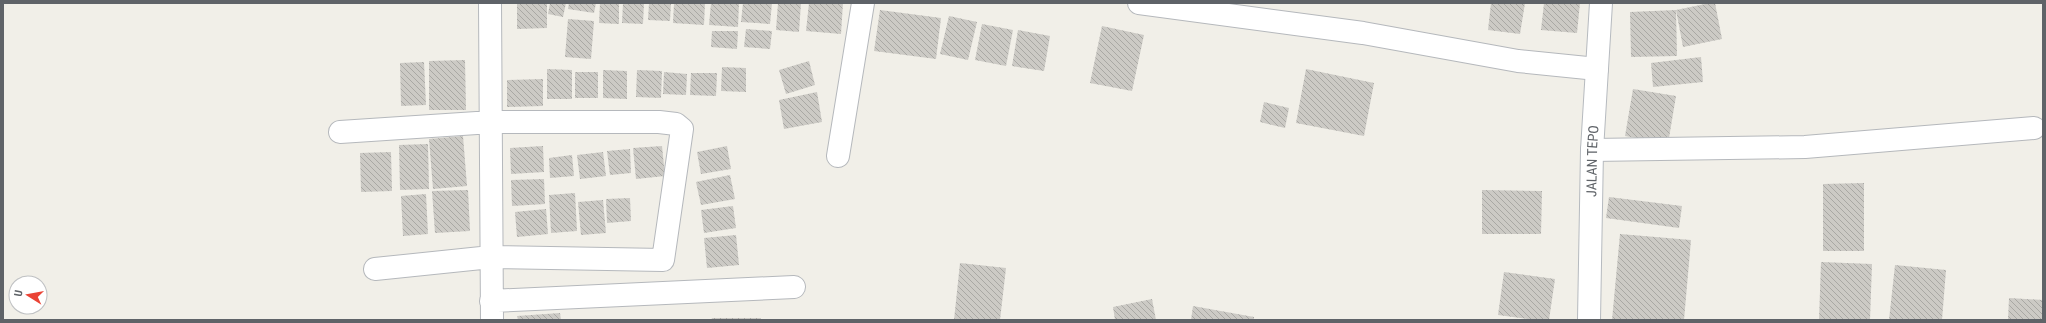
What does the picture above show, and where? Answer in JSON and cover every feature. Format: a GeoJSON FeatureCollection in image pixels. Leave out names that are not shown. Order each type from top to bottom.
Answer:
{"type":"FeatureCollection","features":[{"type":"Feature","properties":{"kind":"street"},"geometry":{"type":"LineString","coordinates":[[490,3],[492,122],[492,310],[794,287]]}},
{"type":"Feature","properties":{"kind":"street"},"geometry":{"type":"LineString","coordinates":[[838,156],[863,3]]}},
{"type":"Feature","properties":{"kind":"street"},"geometry":{"type":"LineString","coordinates":[[1139,3],[1363,33],[1518,61],[1597,69]]}},
{"type":"Feature","properties":{"kind":"street","name":"JALAN TEPO"},"geometry":{"type":"LineString","coordinates":[[1589,320],[1592,150],[1601,3]]}},
{"type":"Feature","properties":{"kind":"street"},"geometry":{"type":"LineString","coordinates":[[340,132],[492,122],[659,122],[676,124],[682,129],[663,260],[491,257],[375,269]]}},
{"type":"Feature","properties":{"kind":"street"},"geometry":{"type":"LineString","coordinates":[[1592,150],[1805,146],[2034,128]]}},
{"type":"Feature","properties":{"kind":"building"},"geometry":{"type":"Polygon","coordinates":[[[517,3],[547,3],[547,28],[517,29],[517,3]]]}},
{"type":"Feature","properties":{"kind":"building"},"geometry":{"type":"Polygon","coordinates":[[[550,3],[566,3],[563,17],[548,14],[550,3]]]}},
{"type":"Feature","properties":{"kind":"building"},"geometry":{"type":"Polygon","coordinates":[[[569,3],[596,3],[594,13],[568,9],[569,3]]]}},
{"type":"Feature","properties":{"kind":"building"},"geometry":{"type":"Polygon","coordinates":[[[600,3],[619,3],[619,24],[599,23],[600,3]]]}},
{"type":"Feature","properties":{"kind":"building"},"geometry":{"type":"Polygon","coordinates":[[[623,3],[644,3],[643,24],[622,23],[623,3]]]}},
{"type":"Feature","properties":{"kind":"building"},"geometry":{"type":"Polygon","coordinates":[[[649,3],[671,3],[670,21],[648,20],[649,3]]]}},
{"type":"Feature","properties":{"kind":"building"},"geometry":{"type":"Polygon","coordinates":[[[674,3],[705,3],[704,25],[673,23],[674,3]]]}},
{"type":"Feature","properties":{"kind":"building"},"geometry":{"type":"Polygon","coordinates":[[[711,3],[739,3],[738,27],[709,25],[711,3]]]}},
{"type":"Feature","properties":{"kind":"building"},"geometry":{"type":"Polygon","coordinates":[[[743,3],[772,3],[770,24],[741,22],[743,3]]]}},
{"type":"Feature","properties":{"kind":"building"},"geometry":{"type":"Polygon","coordinates":[[[778,3],[801,3],[799,32],[776,30],[778,3]]]}},
{"type":"Feature","properties":{"kind":"building"},"geometry":{"type":"Polygon","coordinates":[[[809,3],[843,3],[841,34],[806,31],[809,3]]]}},
{"type":"Feature","properties":{"kind":"building"},"geometry":{"type":"Polygon","coordinates":[[[1491,3],[1525,3],[1520,34],[1488,30],[1491,3]]]}},
{"type":"Feature","properties":{"kind":"building"},"geometry":{"type":"Polygon","coordinates":[[[1544,3],[1580,3],[1577,33],[1541,30],[1544,3]]]}},
{"type":"Feature","properties":{"kind":"building"},"geometry":{"type":"Polygon","coordinates":[[[1715,3],[1722,39],[1683,47],[1676,10],[1715,3]]]}},
{"type":"Feature","properties":{"kind":"building"},"geometry":{"type":"Polygon","coordinates":[[[880,10],[941,18],[936,59],[874,51],[880,10]]]}},
{"type":"Feature","properties":{"kind":"building"},"geometry":{"type":"Polygon","coordinates":[[[1676,10],[1677,56],[1631,57],[1630,12],[1676,10]]]}},
{"type":"Feature","properties":{"kind":"building"},"geometry":{"type":"Polygon","coordinates":[[[949,16],[977,22],[968,60],[940,54],[949,16]]]}},
{"type":"Feature","properties":{"kind":"building"},"geometry":{"type":"Polygon","coordinates":[[[568,19],[594,21],[591,59],[565,57],[568,19]]]}},
{"type":"Feature","properties":{"kind":"building"},"geometry":{"type":"Polygon","coordinates":[[[982,24],[1013,30],[1006,66],[975,60],[982,24]]]}},
{"type":"Feature","properties":{"kind":"building"},"geometry":{"type":"Polygon","coordinates":[[[1102,26],[1144,35],[1132,91],[1090,83],[1102,26]]]}},
{"type":"Feature","properties":{"kind":"building"},"geometry":{"type":"Polygon","coordinates":[[[746,29],[772,31],[770,49],[744,47],[746,29]]]}},
{"type":"Feature","properties":{"kind":"building"},"geometry":{"type":"Polygon","coordinates":[[[1018,30],[1050,36],[1044,71],[1012,66],[1018,30]]]}},
{"type":"Feature","properties":{"kind":"building"},"geometry":{"type":"Polygon","coordinates":[[[712,31],[738,31],[737,49],[711,47],[712,31]]]}},
{"type":"Feature","properties":{"kind":"building"},"geometry":{"type":"Polygon","coordinates":[[[1701,57],[1703,82],[1653,87],[1651,63],[1701,57]]]}},
{"type":"Feature","properties":{"kind":"building"},"geometry":{"type":"Polygon","coordinates":[[[465,60],[466,110],[429,110],[429,61],[465,60]]]}},
{"type":"Feature","properties":{"kind":"building"},"geometry":{"type":"Polygon","coordinates":[[[809,61],[815,85],[786,94],[779,70],[809,61]]]}},
{"type":"Feature","properties":{"kind":"building"},"geometry":{"type":"Polygon","coordinates":[[[424,62],[426,105],[401,106],[400,63],[424,62]]]}},
{"type":"Feature","properties":{"kind":"building"},"geometry":{"type":"Polygon","coordinates":[[[722,67],[746,68],[746,92],[721,91],[722,67]]]}},
{"type":"Feature","properties":{"kind":"building"},"geometry":{"type":"Polygon","coordinates":[[[547,69],[572,70],[572,99],[547,99],[547,69]]]}},
{"type":"Feature","properties":{"kind":"building"},"geometry":{"type":"Polygon","coordinates":[[[1306,69],[1374,83],[1364,136],[1296,123],[1306,69]]]}},
{"type":"Feature","properties":{"kind":"building"},"geometry":{"type":"Polygon","coordinates":[[[603,70],[627,71],[627,99],[603,98],[603,70]]]}},
{"type":"Feature","properties":{"kind":"building"},"geometry":{"type":"Polygon","coordinates":[[[637,70],[662,71],[661,98],[636,97],[637,70]]]}},
{"type":"Feature","properties":{"kind":"building"},"geometry":{"type":"Polygon","coordinates":[[[575,72],[598,72],[598,98],[575,98],[575,72]]]}},
{"type":"Feature","properties":{"kind":"building"},"geometry":{"type":"Polygon","coordinates":[[[664,72],[687,74],[686,95],[663,94],[664,72]]]}},
{"type":"Feature","properties":{"kind":"building"},"geometry":{"type":"Polygon","coordinates":[[[691,73],[717,73],[716,96],[690,95],[691,73]]]}},
{"type":"Feature","properties":{"kind":"building"},"geometry":{"type":"Polygon","coordinates":[[[543,79],[543,106],[507,107],[507,80],[543,79]]]}},
{"type":"Feature","properties":{"kind":"building"},"geometry":{"type":"Polygon","coordinates":[[[1633,89],[1676,96],[1668,144],[1625,136],[1633,89]]]}},
{"type":"Feature","properties":{"kind":"building"},"geometry":{"type":"Polygon","coordinates":[[[817,92],[822,122],[784,129],[779,100],[817,92]]]}},
{"type":"Feature","properties":{"kind":"building"},"geometry":{"type":"Polygon","coordinates":[[[1264,102],[1289,108],[1285,128],[1260,122],[1264,102]]]}},
{"type":"Feature","properties":{"kind":"building"},"geometry":{"type":"Polygon","coordinates":[[[463,136],[467,186],[433,189],[429,139],[463,136]]]}},
{"type":"Feature","properties":{"kind":"building"},"geometry":{"type":"Polygon","coordinates":[[[428,144],[429,189],[400,190],[399,145],[428,144]]]}},
{"type":"Feature","properties":{"kind":"building"},"geometry":{"type":"Polygon","coordinates":[[[543,146],[544,172],[511,174],[510,148],[543,146]]]}},
{"type":"Feature","properties":{"kind":"building"},"geometry":{"type":"Polygon","coordinates":[[[662,146],[665,176],[636,179],[633,148],[662,146]]]}},
{"type":"Feature","properties":{"kind":"building"},"geometry":{"type":"Polygon","coordinates":[[[727,146],[731,169],[701,174],[697,152],[727,146]]]}},
{"type":"Feature","properties":{"kind":"building"},"geometry":{"type":"Polygon","coordinates":[[[630,149],[631,173],[610,175],[607,151],[630,149]]]}},
{"type":"Feature","properties":{"kind":"building"},"geometry":{"type":"Polygon","coordinates":[[[391,152],[392,191],[361,192],[360,153],[391,152]]]}},
{"type":"Feature","properties":{"kind":"building"},"geometry":{"type":"Polygon","coordinates":[[[603,152],[606,176],[580,179],[577,155],[603,152]]]}},
{"type":"Feature","properties":{"kind":"building"},"geometry":{"type":"Polygon","coordinates":[[[572,155],[574,176],[550,178],[549,158],[572,155]]]}},
{"type":"Feature","properties":{"kind":"building"},"geometry":{"type":"Polygon","coordinates":[[[730,175],[735,199],[701,205],[696,182],[730,175]]]}},
{"type":"Feature","properties":{"kind":"building"},"geometry":{"type":"Polygon","coordinates":[[[544,179],[545,204],[512,206],[511,180],[544,179]]]}},
{"type":"Feature","properties":{"kind":"building"},"geometry":{"type":"Polygon","coordinates":[[[1864,183],[1864,251],[1823,251],[1823,184],[1864,183]]]}},
{"type":"Feature","properties":{"kind":"building"},"geometry":{"type":"Polygon","coordinates":[[[468,190],[470,231],[435,233],[432,191],[468,190]]]}},
{"type":"Feature","properties":{"kind":"building"},"geometry":{"type":"Polygon","coordinates":[[[1482,190],[1542,191],[1541,234],[1482,234],[1482,190]]]}},
{"type":"Feature","properties":{"kind":"building"},"geometry":{"type":"Polygon","coordinates":[[[575,193],[577,231],[551,233],[549,195],[575,193]]]}},
{"type":"Feature","properties":{"kind":"building"},"geometry":{"type":"Polygon","coordinates":[[[426,194],[428,234],[403,236],[401,196],[426,194]]]}},
{"type":"Feature","properties":{"kind":"building"},"geometry":{"type":"Polygon","coordinates":[[[1609,197],[1682,206],[1679,228],[1606,218],[1609,197]]]}},
{"type":"Feature","properties":{"kind":"building"},"geometry":{"type":"Polygon","coordinates":[[[630,198],[631,221],[607,223],[606,199],[630,198]]]}},
{"type":"Feature","properties":{"kind":"building"},"geometry":{"type":"Polygon","coordinates":[[[603,200],[606,233],[581,235],[578,202],[603,200]]]}},
{"type":"Feature","properties":{"kind":"building"},"geometry":{"type":"Polygon","coordinates":[[[733,206],[736,228],[704,233],[701,210],[733,206]]]}},
{"type":"Feature","properties":{"kind":"building"},"geometry":{"type":"Polygon","coordinates":[[[546,209],[548,234],[517,237],[515,212],[546,209]]]}},
{"type":"Feature","properties":{"kind":"building"},"geometry":{"type":"Polygon","coordinates":[[[1620,234],[1691,240],[1684,320],[1612,320],[1620,234]]]}},
{"type":"Feature","properties":{"kind":"building"},"geometry":{"type":"Polygon","coordinates":[[[736,235],[739,265],[707,268],[704,238],[736,235]]]}},
{"type":"Feature","properties":{"kind":"building"},"geometry":{"type":"Polygon","coordinates":[[[1821,262],[1872,264],[1870,320],[1819,320],[1821,262]]]}},
{"type":"Feature","properties":{"kind":"building"},"geometry":{"type":"Polygon","coordinates":[[[960,263],[1006,268],[1000,320],[954,320],[960,263]]]}},
{"type":"Feature","properties":{"kind":"building"},"geometry":{"type":"Polygon","coordinates":[[[1895,265],[1946,270],[1942,320],[1889,320],[1895,265]]]}},
{"type":"Feature","properties":{"kind":"building"},"geometry":{"type":"Polygon","coordinates":[[[1504,272],[1555,279],[1549,320],[1535,320],[1498,315],[1504,272]]]}},
{"type":"Feature","properties":{"kind":"building"},"geometry":{"type":"Polygon","coordinates":[[[2009,298],[2043,300],[2043,320],[2008,320],[2009,298]]]}},
{"type":"Feature","properties":{"kind":"building"},"geometry":{"type":"Polygon","coordinates":[[[1152,299],[1156,320],[1115,320],[1113,307],[1152,299]]]}},
{"type":"Feature","properties":{"kind":"building"},"geometry":{"type":"Polygon","coordinates":[[[1193,306],[1254,317],[1254,320],[1191,320],[1193,306]]]}},
{"type":"Feature","properties":{"kind":"building"},"geometry":{"type":"Polygon","coordinates":[[[560,313],[561,320],[518,320],[517,316],[560,313]]]}},
{"type":"Feature","properties":{"kind":"building"},"geometry":{"type":"Polygon","coordinates":[[[712,318],[761,318],[761,320],[711,320],[712,318]]]}}]}
